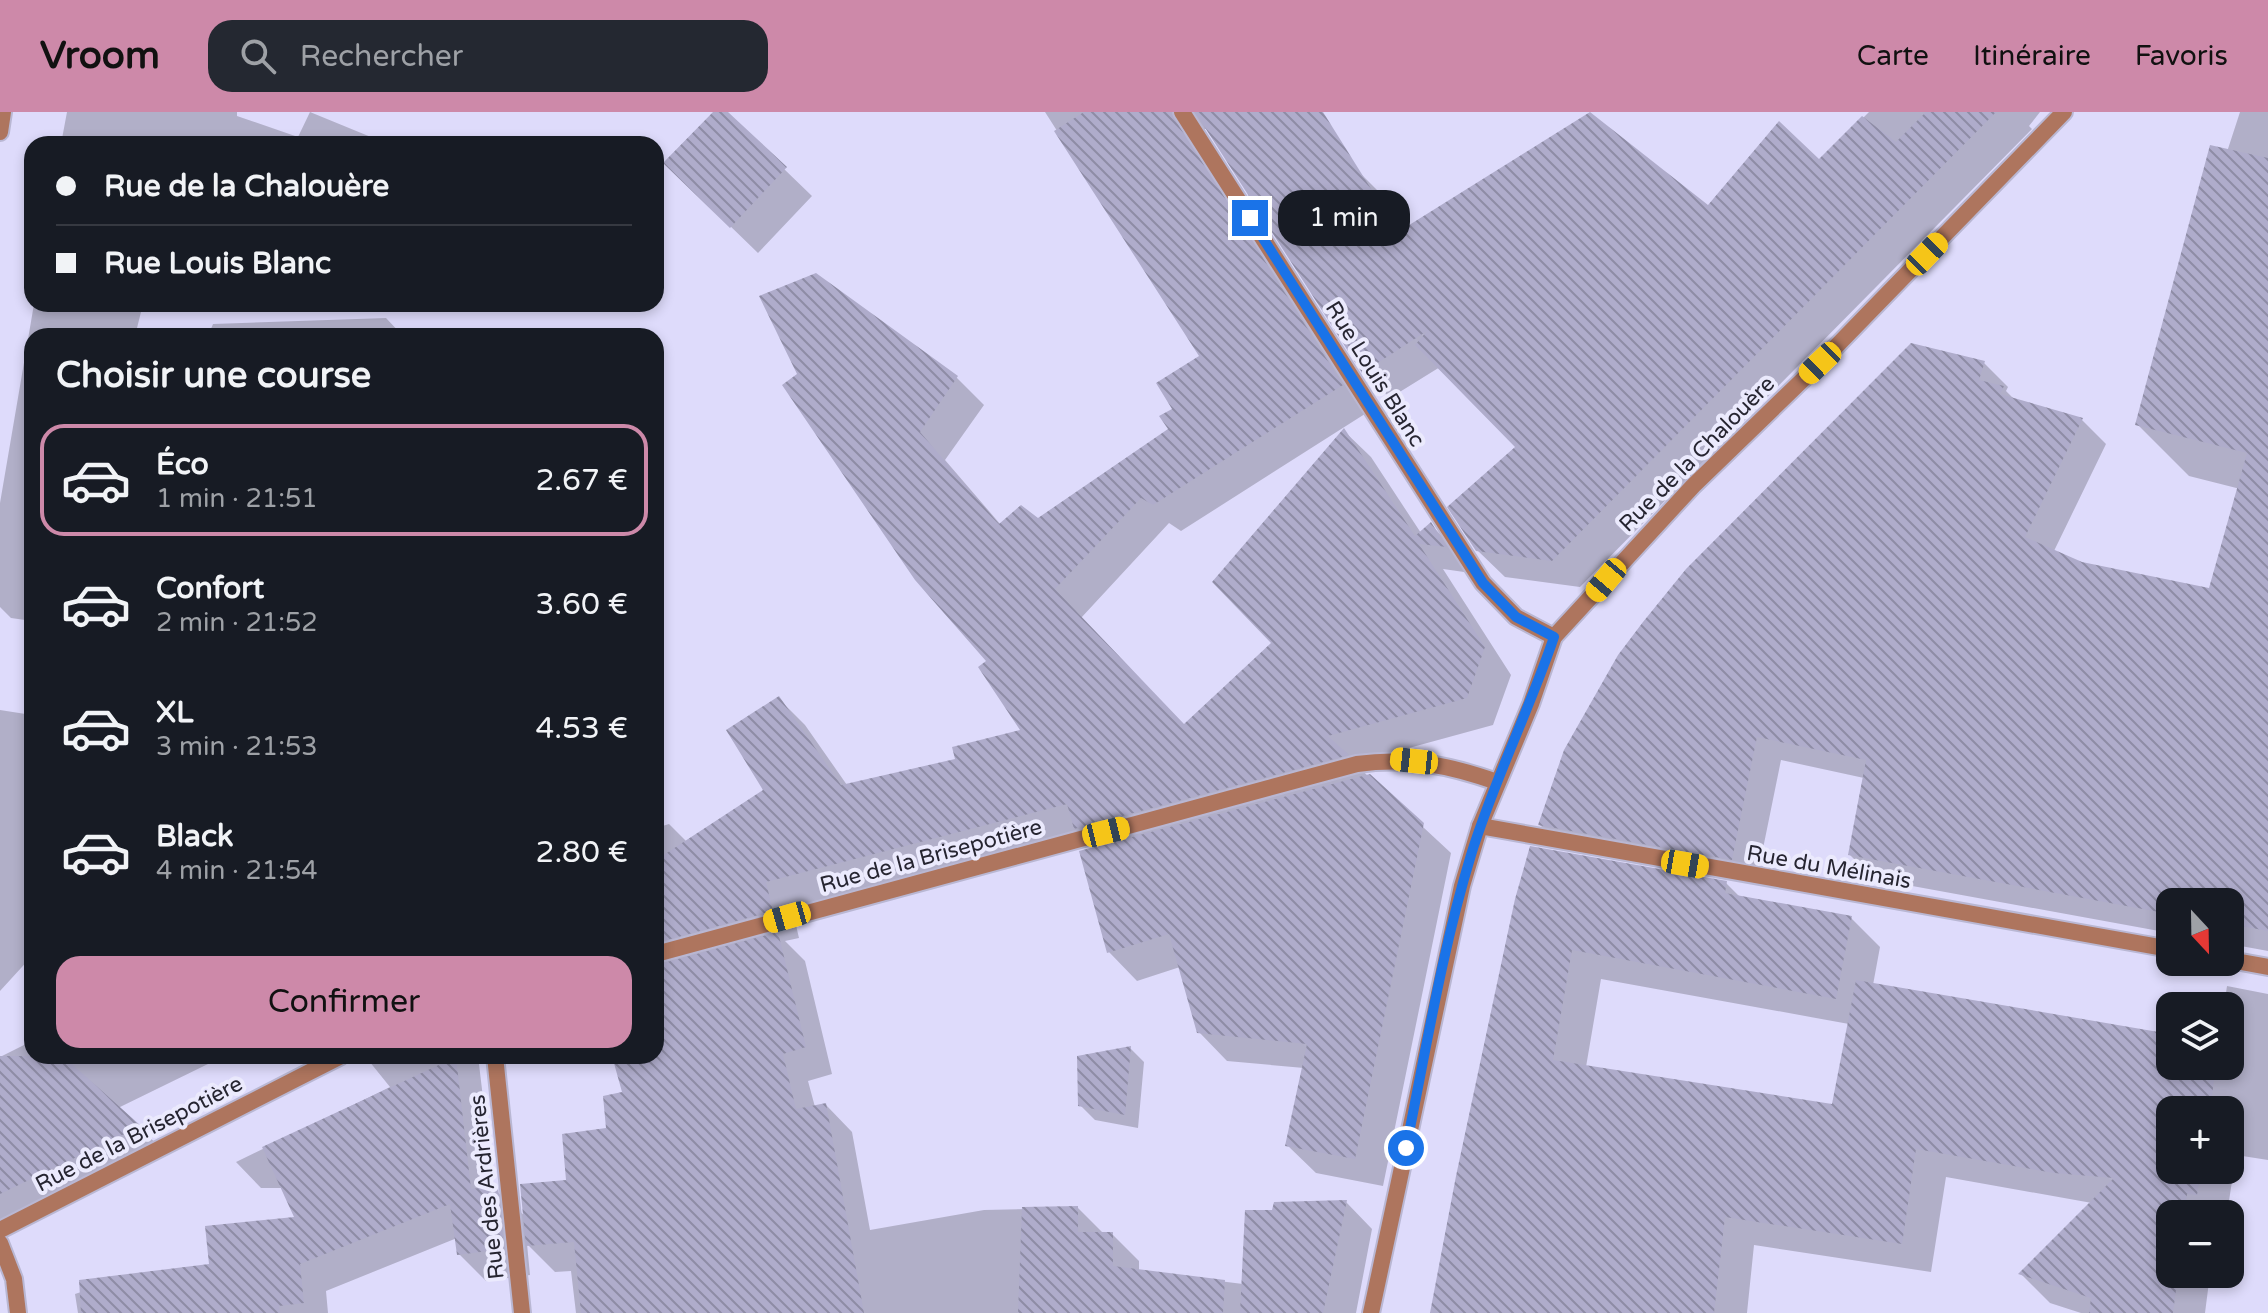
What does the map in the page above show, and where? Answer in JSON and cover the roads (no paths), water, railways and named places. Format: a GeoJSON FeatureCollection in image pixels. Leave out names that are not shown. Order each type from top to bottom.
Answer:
{"type":"FeatureCollection","features":[{"type":"Feature","properties":{"kind":"street"},"geometry":{"type":"LineString","coordinates":[[0,132],[3,112]]}},
{"type":"Feature","properties":{"kind":"street","name":"Rue Louis Blanc"},"geometry":{"type":"LineString","coordinates":[[1182,112],[1483,583],[1516,617],[1554,637]]}},
{"type":"Feature","properties":{"kind":"street","name":"Rue de la Chalouère"},"geometry":{"type":"LineString","coordinates":[[1371,1313],[1447,948],[1480,826],[1531,704],[1554,637],[1693,486],[1820,363],[2064,112]]}},
{"type":"Feature","properties":{"kind":"street","name":"Rue de la Brisepotière"},"geometry":{"type":"LineString","coordinates":[[664,952],[1357,764],[1392,759],[1435,764],[1497,782]]}},
{"type":"Feature","properties":{"kind":"street","name":"Rue du Mélinais"},"geometry":{"type":"LineString","coordinates":[[1480,826],[2156,947]]}},
{"type":"Feature","properties":{"kind":"street"},"geometry":{"type":"LineString","coordinates":[[2244,963],[2268,967]]}},
{"type":"Feature","properties":{"kind":"street","name":"Rue de la Brisepotière"},"geometry":{"type":"LineString","coordinates":[[0,1230],[325,1064]]}},
{"type":"Feature","properties":{"kind":"street","name":"Rue des Ardrières"},"geometry":{"type":"LineString","coordinates":[[496,1064],[522,1313]]}},
{"type":"Feature","properties":{"kind":"street"},"geometry":{"type":"LineString","coordinates":[[0,1243],[14,1279],[18,1313]]}}]}
